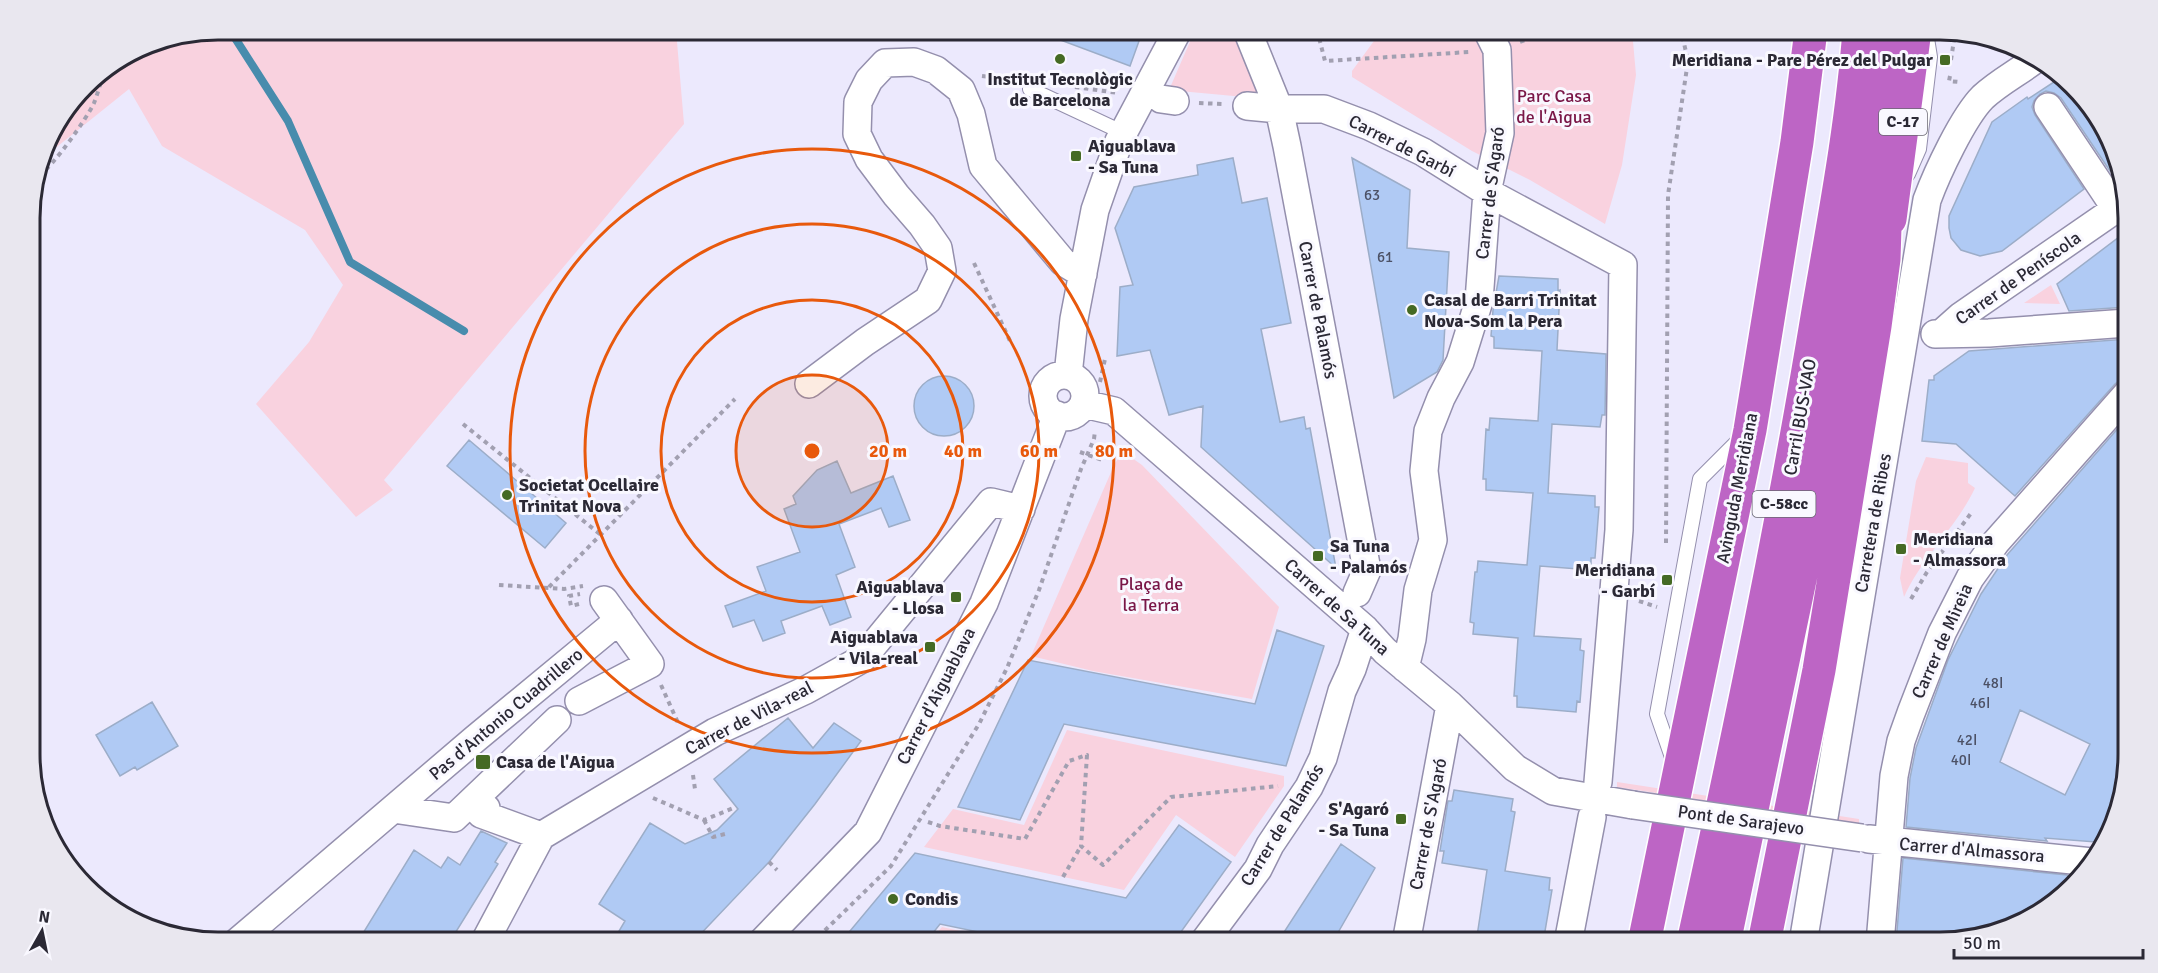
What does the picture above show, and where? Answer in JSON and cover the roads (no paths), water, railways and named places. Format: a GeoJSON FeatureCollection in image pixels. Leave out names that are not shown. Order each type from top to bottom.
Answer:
{"type":"FeatureCollection","features":[{"type":"Feature","properties":{"kind":"highway","name":"Avinguda Meridiana"},"geometry":{"type":"LineString","coordinates":[[1646,932],[1750,430],[1797,142],[1809,40]]}},
{"type":"Feature","properties":{"kind":"highway","name":"Carril BUS-VAO"},"geometry":{"type":"LineString","coordinates":[[1695,932],[1761,625],[1804,395],[1844,155],[1858,40]]}},
{"type":"Feature","properties":{"kind":"highway","name":"C-17"},"geometry":{"type":"LineString","coordinates":[[1884,259],[1914,40]]}},
{"type":"Feature","properties":{"kind":"highway"},"geometry":{"type":"LineString","coordinates":[[1766,932],[1821,659],[1874,337],[1884,259],[1890,43]]}},
{"type":"Feature","properties":{"kind":"highway"},"geometry":{"type":"LineString","coordinates":[[1726,932],[1823,466],[1851,310],[1890,43]]}},
{"type":"Feature","properties":{"kind":"highway"},"geometry":{"type":"LineString","coordinates":[[1774,932],[1779,875]]}},
{"type":"Feature","properties":{"kind":"street"},"geometry":{"type":"LineString","coordinates":[[1068,375],[1074,319],[1095,210],[1124,133],[1173,40]]}},
{"type":"Feature","properties":{"kind":"street","name":"Carrer de Palamós"},"geometry":{"type":"LineString","coordinates":[[1251,40],[1280,109],[1367,570],[1357,593]]}},
{"type":"Feature","properties":{"kind":"street","name":"Carrer de S'Agaró"},"geometry":{"type":"LineString","coordinates":[[1405,668],[1412,639],[1418,590],[1433,540],[1424,471],[1428,431],[1441,398],[1460,362],[1479,301],[1487,192],[1500,133],[1492,40]]}},
{"type":"Feature","properties":{"kind":"street"},"geometry":{"type":"LineString","coordinates":[[809,384],[865,342],[928,300],[942,271],[938,248],[869,159],[857,134],[858,102],[869,80],[885,63],[914,62],[936,70],[961,90],[971,114],[984,166],[1063,262],[1083,274]]}},
{"type":"Feature","properties":{"kind":"street","name":"Carretera de Ribes"},"geometry":{"type":"LineString","coordinates":[[1805,932],[1927,200],[1971,112],[1983,97],[2028,64]]}},
{"type":"Feature","properties":{"kind":"street","name":"Carrer de Garbí"},"geometry":{"type":"LineString","coordinates":[[1247,106],[1324,109],[1369,126],[1422,152],[1487,192],[1623,265],[1619,530],[1595,799]]}},
{"type":"Feature","properties":{"kind":"street"},"geometry":{"type":"LineString","coordinates":[[2048,107],[2116,200]]}},
{"type":"Feature","properties":{"kind":"street","name":"Carrer de Peníscola"},"geometry":{"type":"LineString","coordinates":[[1904,339],[1943,333],[1961,316],[2117,209]]}},
{"type":"Feature","properties":{"kind":"street"},"geometry":{"type":"LineString","coordinates":[[1943,333],[1989,333],[2118,324]]}},
{"type":"Feature","properties":{"kind":"street"},"geometry":{"type":"LineString","coordinates":[[1068,375],[1079,380],[1083,385],[1084,404],[1081,409],[1070,416],[1057,416],[1046,406],[1045,387],[1054,377],[1068,375]]}},
{"type":"Feature","properties":{"kind":"street","name":"Carrer de Sa Tuna"},"geometry":{"type":"LineString","coordinates":[[1084,404],[1114,411],[1338,608],[1365,629],[1405,668],[1450,705],[1515,768],[1553,790],[1595,799]]}},
{"type":"Feature","properties":{"kind":"street","name":"Carrer de Mireia"},"geometry":{"type":"LineString","coordinates":[[1879,932],[1875,840],[1902,741],[1925,673],[1958,599],[1996,542],[2118,404]]}},
{"type":"Feature","properties":{"kind":"street","name":"Carrer d'Aiguablava"},"geometry":{"type":"LineString","coordinates":[[772,932],[868,832],[984,603],[1057,416]]}},
{"type":"Feature","properties":{"kind":"street","name":"Carrer de Vila-real"},"geometry":{"type":"LineString","coordinates":[[541,836],[715,732],[806,690],[862,659],[991,502],[1021,509]]}},
{"type":"Feature","properties":{"kind":"street","name":"Pas d'Antonio Cuadrillero"},"geometry":{"type":"LineString","coordinates":[[250,932],[393,808],[611,610],[650,664],[579,701]]}},
{"type":"Feature","properties":{"kind":"street","name":"Carrer de Palamós"},"geometry":{"type":"LineString","coordinates":[[1211,932],[1258,869],[1270,845],[1309,787],[1323,758],[1342,691],[1365,629]]}},
{"type":"Feature","properties":{"kind":"street","name":"Carrer de S'Agaró"},"geometry":{"type":"LineString","coordinates":[[1408,932],[1450,705]]}},
{"type":"Feature","properties":{"kind":"street","name":"Pas d'Antonio Cuadrillero"},"geometry":{"type":"LineString","coordinates":[[393,808],[454,818],[517,770],[557,720]]}},
{"type":"Feature","properties":{"kind":"street"},"geometry":{"type":"LineString","coordinates":[[1570,932],[1595,799]]}},
{"type":"Feature","properties":{"kind":"street","name":"Pont de Sarajevo"},"geometry":{"type":"LineString","coordinates":[[1595,799],[1875,840]]}},
{"type":"Feature","properties":{"kind":"street"},"geometry":{"type":"LineString","coordinates":[[490,932],[541,836],[499,813]]}},
{"type":"Feature","properties":{"kind":"street","name":"Carrer d'Almassora"},"geometry":{"type":"LineString","coordinates":[[1875,840],[2082,861]]}},
{"type":"Feature","properties":{"kind":"lane"},"geometry":{"type":"LineString","coordinates":[[1890,214],[1918,149],[1930,57],[1927,40]]}},
{"type":"Feature","properties":{"kind":"lane"},"geometry":{"type":"LineString","coordinates":[[1030,89],[1124,133]]}},
{"type":"Feature","properties":{"kind":"waterway"},"geometry":{"type":"LineString","coordinates":[[237,41],[288,121],[350,262],[464,331]]}},
{"type":"Feature","properties":{"kind":"place","name":"Institut Tecnològic de Barcelona"},"geometry":{"type":"Point","coordinates":[1060,59]}},
{"type":"Feature","properties":{"kind":"place","name":"Meridiana - Pare Pérez del Pulgar"},"geometry":{"type":"Point","coordinates":[1945,60]}},
{"type":"Feature","properties":{"kind":"place","name":"Aiguablava - Sa Tuna"},"geometry":{"type":"Point","coordinates":[1076,156]}},
{"type":"Feature","properties":{"kind":"place","name":"Casal de Barri Trinitat Nova-Som la Pera"},"geometry":{"type":"Point","coordinates":[1412,310]}},
{"type":"Feature","properties":{"kind":"place","name":"Societat Ocellaire Trinitat Nova"},"geometry":{"type":"Point","coordinates":[507,495]}},
{"type":"Feature","properties":{"kind":"place","name":"Meridiana - Almassora"},"geometry":{"type":"Point","coordinates":[1901,549]}},
{"type":"Feature","properties":{"kind":"place","name":"Sa Tuna - Palamós"},"geometry":{"type":"Point","coordinates":[1318,556]}},
{"type":"Feature","properties":{"kind":"place","name":"Meridiana - Garbí"},"geometry":{"type":"Point","coordinates":[1667,580]}},
{"type":"Feature","properties":{"kind":"place","name":"Aiguablava - Llosa"},"geometry":{"type":"Point","coordinates":[956,597]}},
{"type":"Feature","properties":{"kind":"place","name":"Aiguablava - Vila-real"},"geometry":{"type":"Point","coordinates":[930,647]}},
{"type":"Feature","properties":{"kind":"place","name":"Casa de l'Aigua"},"geometry":{"type":"Point","coordinates":[483,762]}},
{"type":"Feature","properties":{"kind":"place","name":"S'Agaró - Sa Tuna"},"geometry":{"type":"Point","coordinates":[1401,819]}},
{"type":"Feature","properties":{"kind":"place","name":"Condis"},"geometry":{"type":"Point","coordinates":[893,899]}},
{"type":"Feature","properties":{"kind":"park label","name":"Parc Casa de l'Aigua"},"geometry":{"type":"Point","coordinates":[1554,106]}},
{"type":"Feature","properties":{"kind":"park label","name":"Plaça de la Terra"},"geometry":{"type":"Point","coordinates":[1151,594]}}]}
